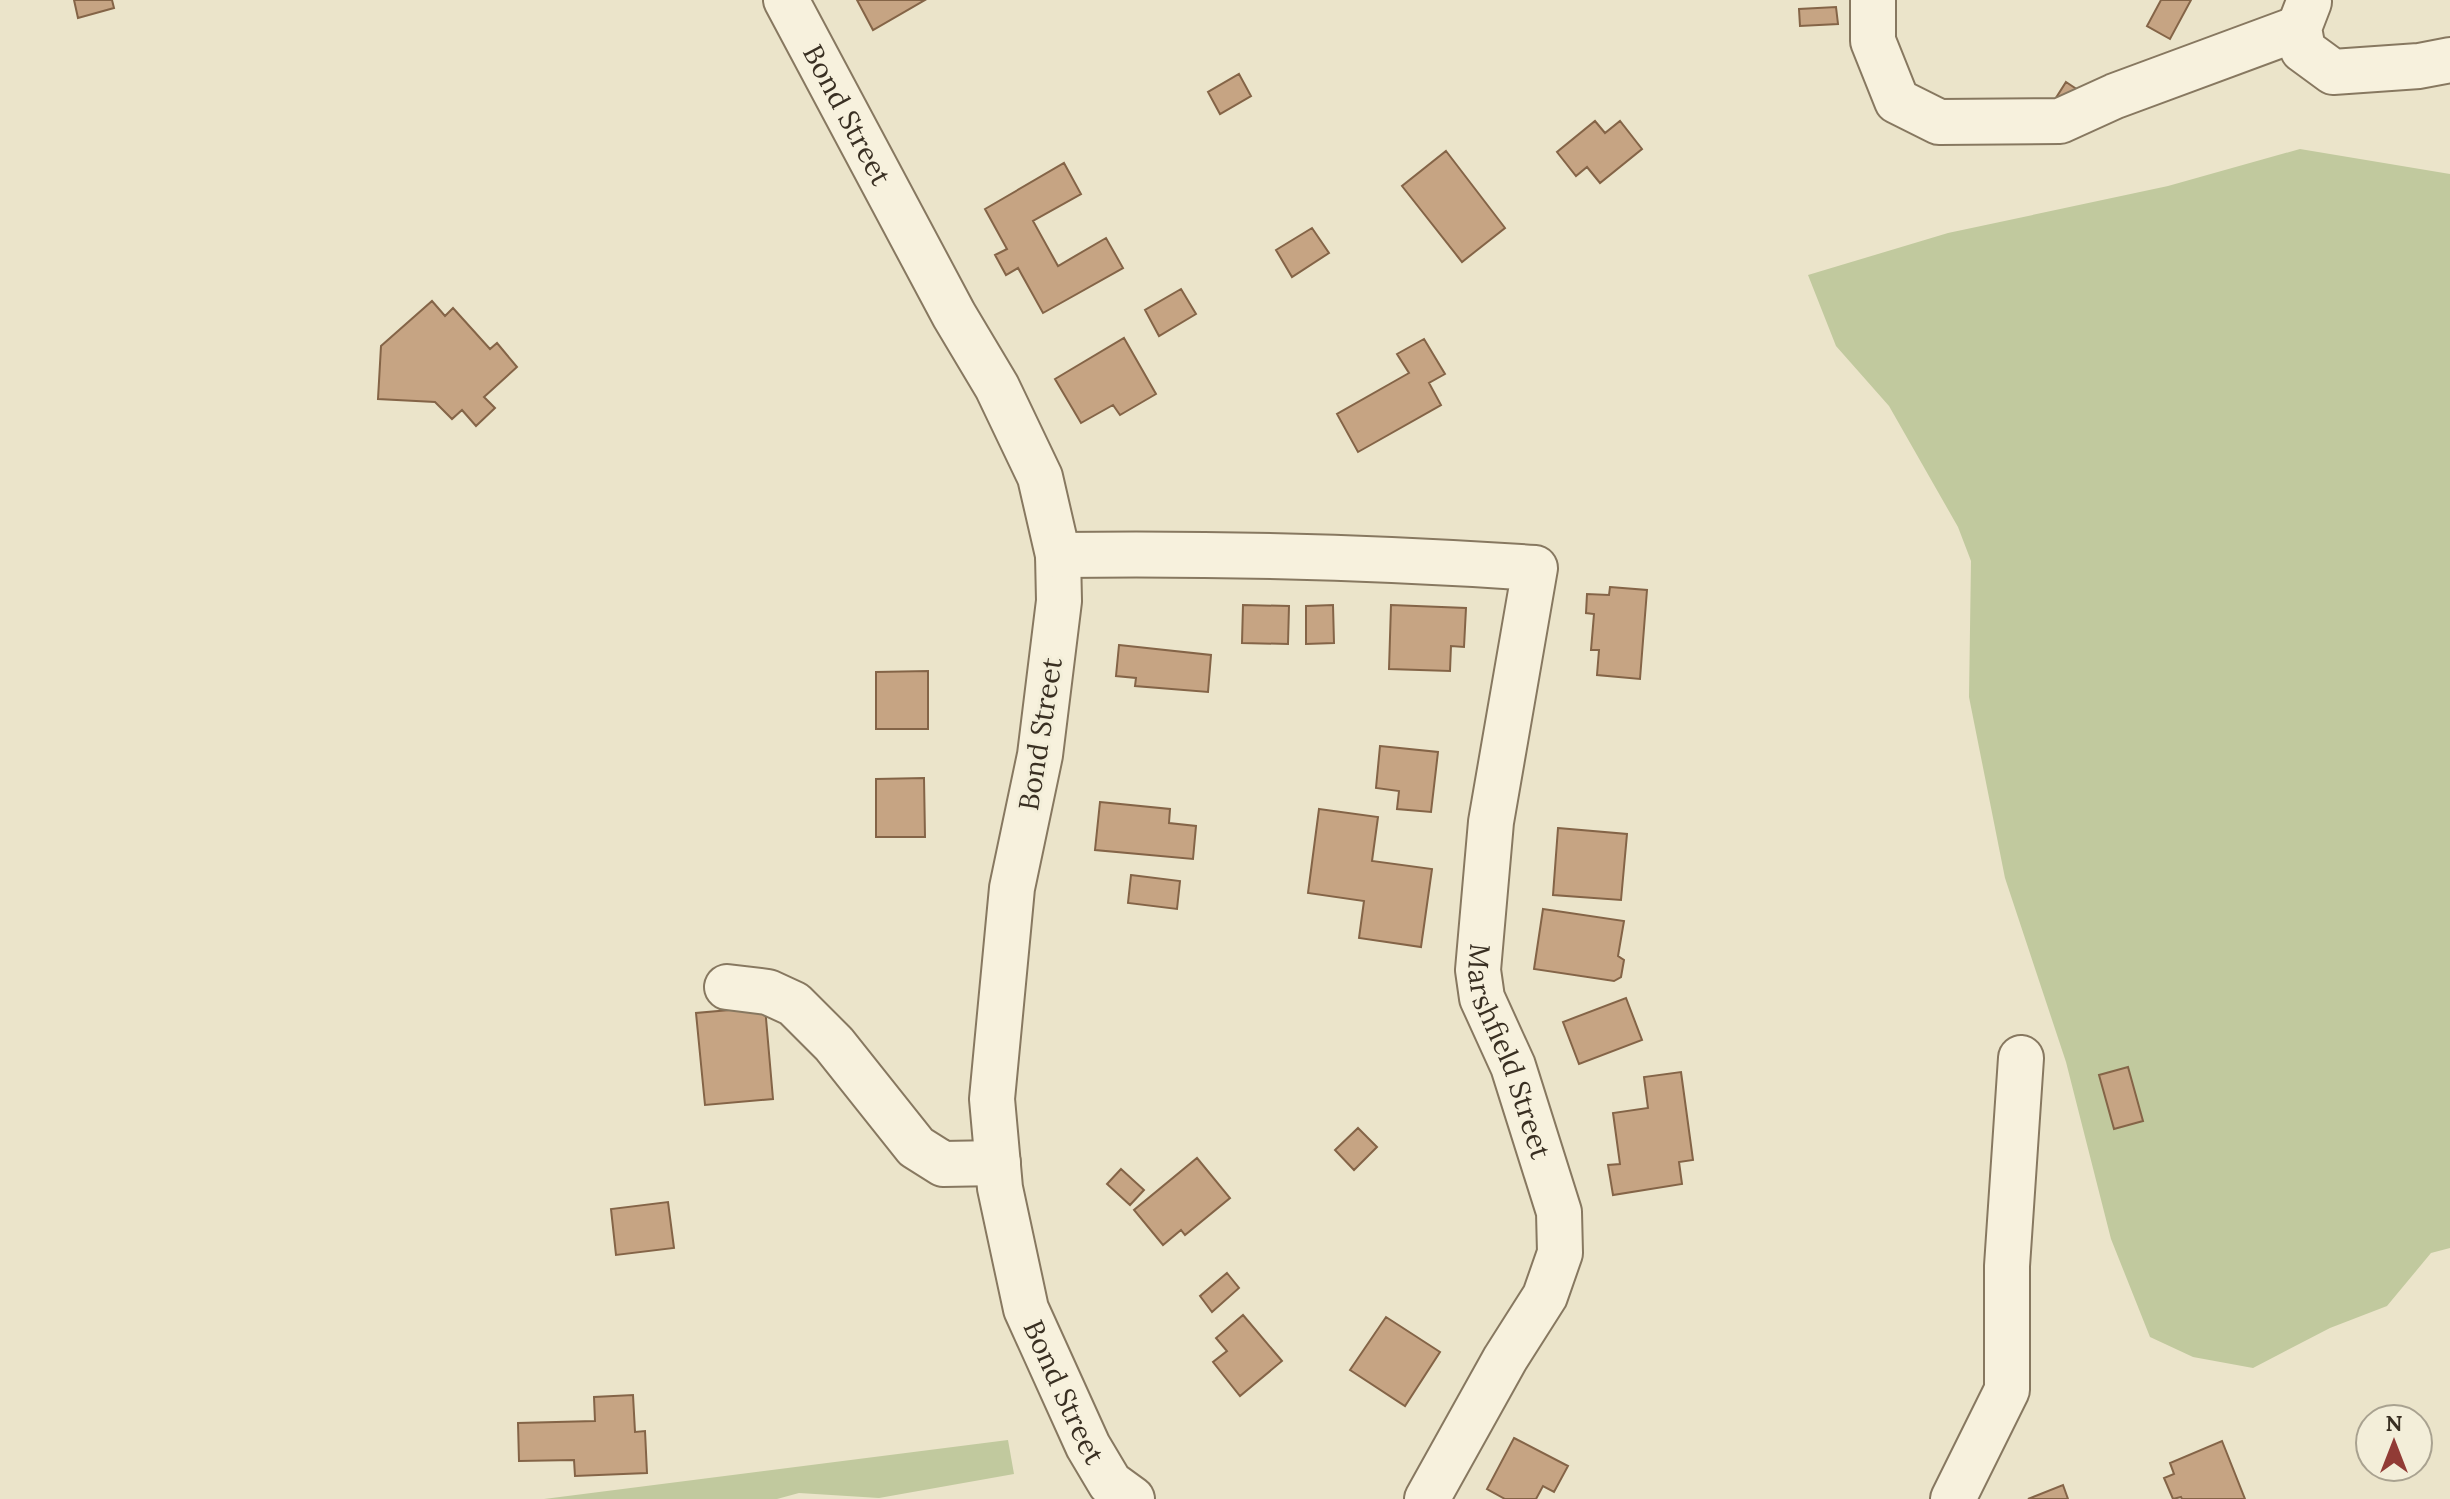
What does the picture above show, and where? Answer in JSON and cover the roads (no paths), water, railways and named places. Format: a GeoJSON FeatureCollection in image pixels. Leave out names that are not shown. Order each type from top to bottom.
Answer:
{"type":"FeatureCollection","features":[{"type":"Feature","properties":{"kind":"street","name":"Bond Street"},"geometry":{"type":"LineString","coordinates":[[786,0],[954,315],[997,387],[1040,477],[1058,555],[1059,601],[1040,755],[1011,903],[992,1099],[1000,1188],[1026,1309],[1088,1446],[1110,1483],[1132,1499]]}},
{"type":"Feature","properties":{"kind":"street"},"geometry":{"type":"LineString","coordinates":[[1873,0],[1873,41],[1897,101],[1939,122],[2060,121],[2305,14],[2303,50],[2333,72],[2419,66],[2450,60]]}},
{"type":"Feature","properties":{"kind":"street","name":"Marshfield Street"},"geometry":{"type":"LineString","coordinates":[[1058,555],[1397,559],[1535,568],[1491,822],[1478,970],[1482,998],[1513,1066],[1559,1212],[1560,1253],[1545,1296],[1505,1359],[1427,1499]]}},
{"type":"Feature","properties":{"kind":"street"},"geometry":{"type":"LineString","coordinates":[[727,987],[768,992],[794,1004],[834,1044],[916,1147],[943,1164],[998,1163]]}},
{"type":"Feature","properties":{"kind":"street"},"geometry":{"type":"LineString","coordinates":[[1953,1499],[2007,1390],[2007,1266],[2021,1058]]}}]}
